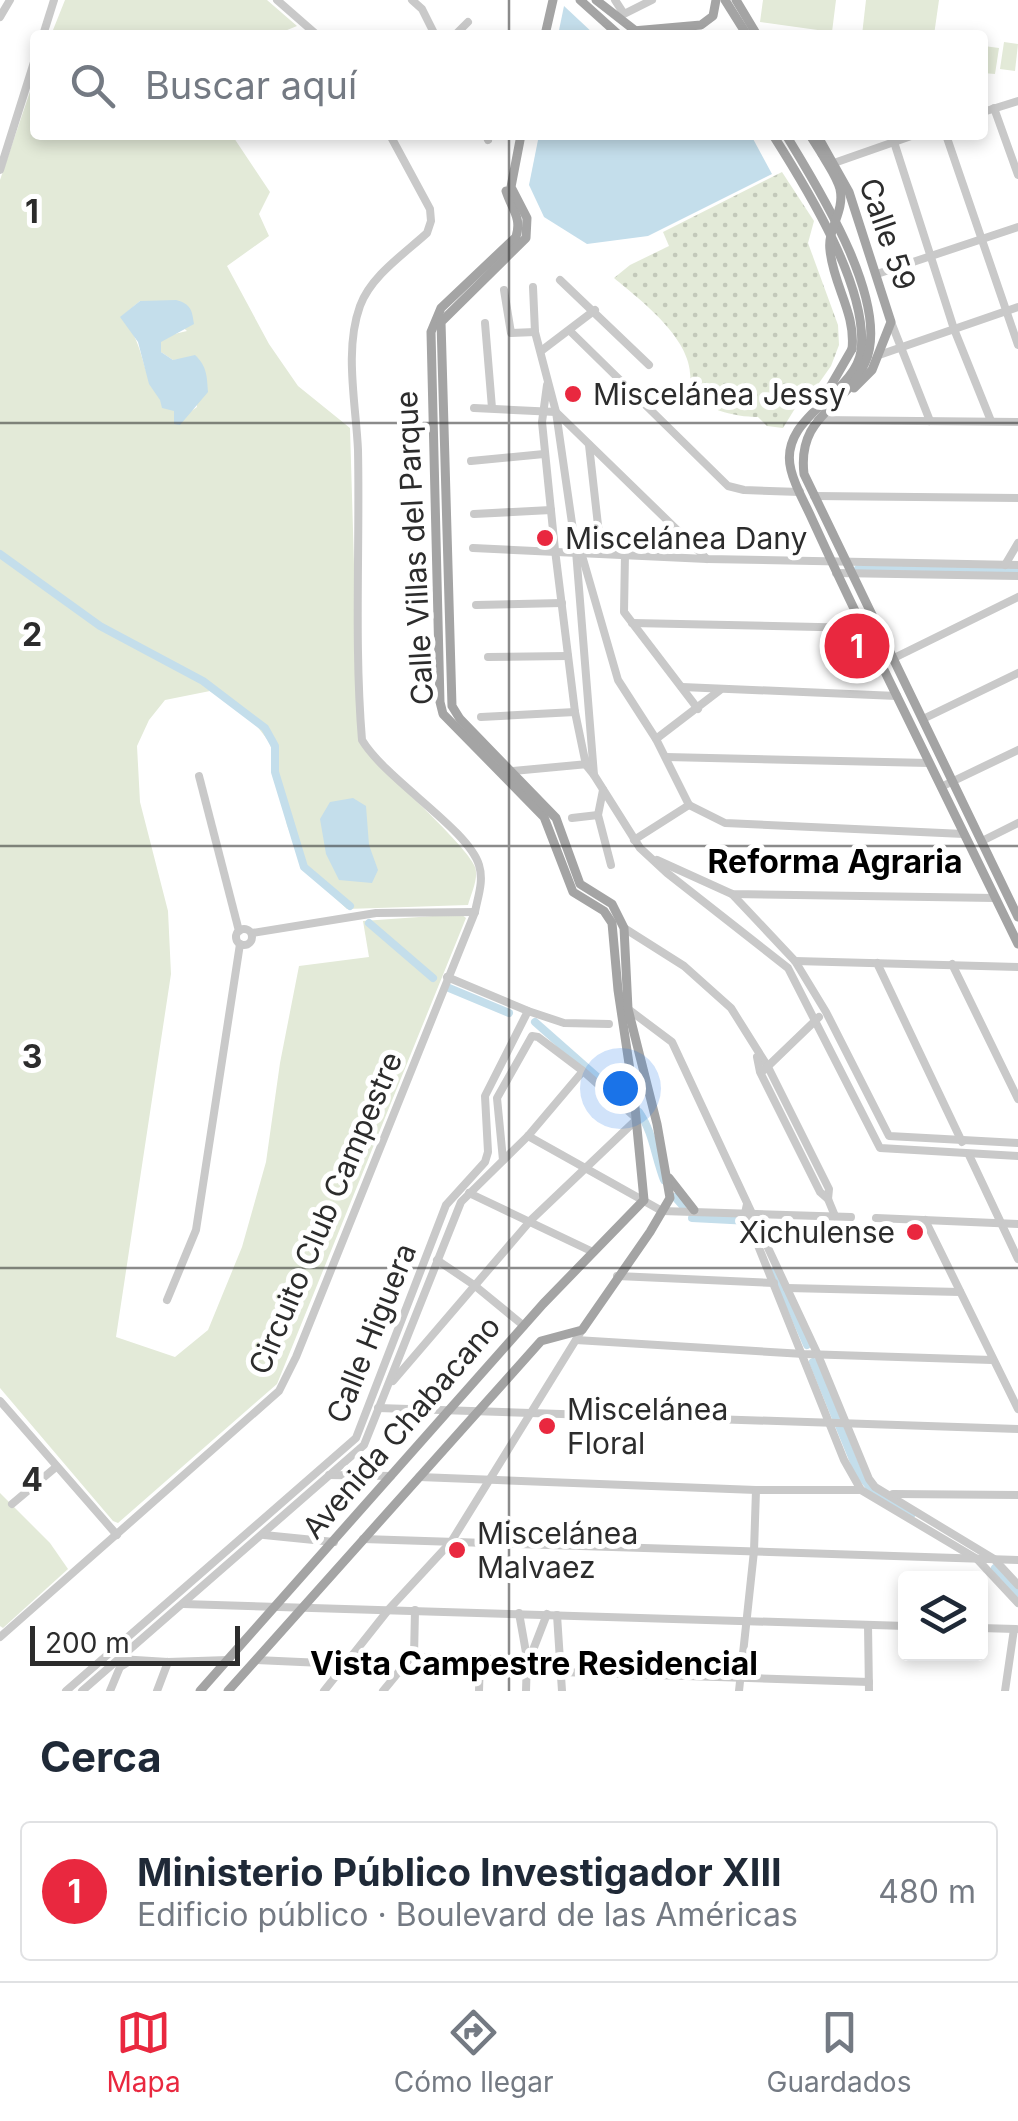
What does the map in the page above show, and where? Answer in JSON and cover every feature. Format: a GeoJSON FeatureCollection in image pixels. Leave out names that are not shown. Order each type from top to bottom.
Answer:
{"type":"FeatureCollection","features":[{"type":"Feature","properties":{"kind":"main road"},"geometry":{"type":"LineString","coordinates":[[544,30],[551,0]]}},
{"type":"Feature","properties":{"kind":"main road"},"geometry":{"type":"LineString","coordinates":[[580,0],[613,30]]}},
{"type":"Feature","properties":{"kind":"main road"},"geometry":{"type":"LineString","coordinates":[[596,0],[635,30]]}},
{"type":"Feature","properties":{"kind":"main road"},"geometry":{"type":"LineString","coordinates":[[662,30],[701,25],[713,16],[716,0]]}},
{"type":"Feature","properties":{"kind":"main road"},"geometry":{"type":"LineString","coordinates":[[725,0],[744,30]]}},
{"type":"Feature","properties":{"kind":"main road"},"geometry":{"type":"LineString","coordinates":[[736,0],[754,30]]}},
{"type":"Feature","properties":{"kind":"main road","name":"Calle Villas del Parque"},"geometry":{"type":"LineString","coordinates":[[517,140],[510,187],[528,218],[526,238],[444,317],[440,334],[451,606],[450,694],[460,719],[556,818],[580,884],[612,904],[619,930]]}},
{"type":"Feature","properties":{"kind":"main road","name":"Calle Villas del Parque"},"geometry":{"type":"LineString","coordinates":[[517,140],[505,188],[518,215],[516,238],[441,308],[431,332],[440,702],[443,714],[544,817],[573,892],[609,916],[619,930]]}},
{"type":"Feature","properties":{"kind":"main road"},"geometry":{"type":"LineString","coordinates":[[776,140],[823,220],[840,258],[861,330],[858,360],[792,440],[790,465],[836,573],[1018,944]]}},
{"type":"Feature","properties":{"kind":"main road"},"geometry":{"type":"LineString","coordinates":[[789,140],[836,220],[874,329],[865,364],[843,395],[816,420],[802,451],[804,474],[1018,916]]}},
{"type":"Feature","properties":{"kind":"main road"},"geometry":{"type":"LineString","coordinates":[[813,140],[840,189],[840,211],[829,242],[830,256],[852,321],[852,350],[825,401]]}},
{"type":"Feature","properties":{"kind":"main road","name":"Calle 59"},"geometry":{"type":"LineString","coordinates":[[821,140],[850,192],[891,322],[872,370],[843,395]]}},
{"type":"Feature","properties":{"kind":"main road"},"geometry":{"type":"LineString","coordinates":[[582,1330],[670,1198],[669,1178],[628,1009],[619,930]]}},
{"type":"Feature","properties":{"kind":"main road"},"geometry":{"type":"LineString","coordinates":[[619,930],[616,976],[644,1200]]}},
{"type":"Feature","properties":{"kind":"main road"},"geometry":{"type":"LineString","coordinates":[[669,1178],[694,1210]]}},
{"type":"Feature","properties":{"kind":"main road","name":"Avenida Chabacano"},"geometry":{"type":"LineString","coordinates":[[200,1691],[524,1326],[644,1200]]}},
{"type":"Feature","properties":{"kind":"main road","name":"Avenida Chabacano"},"geometry":{"type":"LineString","coordinates":[[228,1691],[541,1341],[582,1330]]}},
{"type":"Feature","properties":{"kind":"street"},"geometry":{"type":"LineString","coordinates":[[0,16],[10,0]]}},
{"type":"Feature","properties":{"kind":"street"},"geometry":{"type":"LineString","coordinates":[[44,30],[54,0]]}},
{"type":"Feature","properties":{"kind":"street"},"geometry":{"type":"LineString","coordinates":[[277,0],[312,30]]}},
{"type":"Feature","properties":{"kind":"street"},"geometry":{"type":"LineString","coordinates":[[412,0],[422,9],[432,30]]}},
{"type":"Feature","properties":{"kind":"street"},"geometry":{"type":"LineString","coordinates":[[422,9],[431,0]]}},
{"type":"Feature","properties":{"kind":"street"},"geometry":{"type":"LineString","coordinates":[[615,0],[622,13],[652,0]]}},
{"type":"Feature","properties":{"kind":"street"},"geometry":{"type":"LineString","coordinates":[[460,30],[468,22]]}},
{"type":"Feature","properties":{"kind":"street"},"geometry":{"type":"LineString","coordinates":[[0,170],[30,75]]}},
{"type":"Feature","properties":{"kind":"street"},"geometry":{"type":"LineString","coordinates":[[988,110],[1018,101]]}},
{"type":"Feature","properties":{"kind":"street"},"geometry":{"type":"LineString","coordinates":[[994,108],[1018,175]]}},
{"type":"Feature","properties":{"kind":"street","name":"Circuito Club Campestre"},"geometry":{"type":"LineString","coordinates":[[0,1637],[278,1391],[475,912],[482,879],[478,861],[465,842],[386,770],[362,740],[355,325],[371,287],[427,233],[432,222],[430,209],[393,140]]}},
{"type":"Feature","properties":{"kind":"street"},"geometry":{"type":"LineString","coordinates":[[834,163],[900,140]]}},
{"type":"Feature","properties":{"kind":"street"},"geometry":{"type":"LineString","coordinates":[[948,140],[1018,345]]}},
{"type":"Feature","properties":{"kind":"street"},"geometry":{"type":"LineString","coordinates":[[894,142],[954,330],[990,422]]}},
{"type":"Feature","properties":{"kind":"street"},"geometry":{"type":"LineString","coordinates":[[877,274],[1018,227]]}},
{"type":"Feature","properties":{"kind":"street"},"geometry":{"type":"LineString","coordinates":[[560,280],[649,365]]}},
{"type":"Feature","properties":{"kind":"street"},"geometry":{"type":"LineString","coordinates":[[532,287],[535,332],[556,412],[579,552],[591,764]]}},
{"type":"Feature","properties":{"kind":"street"},"geometry":{"type":"LineString","coordinates":[[504,290],[511,332],[535,332]]}},
{"type":"Feature","properties":{"kind":"street"},"geometry":{"type":"LineString","coordinates":[[879,355],[1018,307]]}},
{"type":"Feature","properties":{"kind":"street"},"geometry":{"type":"LineString","coordinates":[[541,351],[595,310]]}},
{"type":"Feature","properties":{"kind":"street"},"geometry":{"type":"LineString","coordinates":[[486,322],[492,408]]}},
{"type":"Feature","properties":{"kind":"street","name":"Calle 59"},"geometry":{"type":"LineString","coordinates":[[891,322],[930,421]]}},
{"type":"Feature","properties":{"kind":"street"},"geometry":{"type":"LineString","coordinates":[[570,332],[728,486],[800,492]]}},
{"type":"Feature","properties":{"kind":"street"},"geometry":{"type":"LineString","coordinates":[[547,384],[541,410],[544,454],[575,712],[594,775],[603,790],[634,840],[650,857],[791,964],[873,1135],[884,1150],[1018,1156]]}},
{"type":"Feature","properties":{"kind":"street"},"geometry":{"type":"LineString","coordinates":[[474,408],[556,412],[707,559]]}},
{"type":"Feature","properties":{"kind":"street"},"geometry":{"type":"LineString","coordinates":[[816,420],[1018,422]]}},
{"type":"Feature","properties":{"kind":"street"},"geometry":{"type":"LineString","coordinates":[[589,445],[600,552]]}},
{"type":"Feature","properties":{"kind":"street"},"geometry":{"type":"LineString","coordinates":[[471,461],[544,454]]}},
{"type":"Feature","properties":{"kind":"street"},"geometry":{"type":"LineString","coordinates":[[814,496],[1018,498]]}},
{"type":"Feature","properties":{"kind":"street"},"geometry":{"type":"LineString","coordinates":[[474,514],[551,510]]}},
{"type":"Feature","properties":{"kind":"street"},"geometry":{"type":"LineString","coordinates":[[1005,565],[1018,542]]}},
{"type":"Feature","properties":{"kind":"street"},"geometry":{"type":"LineString","coordinates":[[473,548],[707,559],[1018,566]]}},
{"type":"Feature","properties":{"kind":"street"},"geometry":{"type":"LineString","coordinates":[[579,552],[618,680],[656,739],[689,804],[726,822],[964,834]]}},
{"type":"Feature","properties":{"kind":"street"},"geometry":{"type":"LineString","coordinates":[[625,554],[623,607],[698,708]]}},
{"type":"Feature","properties":{"kind":"street"},"geometry":{"type":"LineString","coordinates":[[836,573],[1018,576]]}},
{"type":"Feature","properties":{"kind":"street"},"geometry":{"type":"LineString","coordinates":[[894,658],[1018,597]]}},
{"type":"Feature","properties":{"kind":"street"},"geometry":{"type":"LineString","coordinates":[[476,605],[562,603]]}},
{"type":"Feature","properties":{"kind":"street"},"geometry":{"type":"LineString","coordinates":[[632,623],[863,628]]}},
{"type":"Feature","properties":{"kind":"street"},"geometry":{"type":"LineString","coordinates":[[488,657],[568,656]]}},
{"type":"Feature","properties":{"kind":"street"},"geometry":{"type":"LineString","coordinates":[[924,718],[1018,673]]}},
{"type":"Feature","properties":{"kind":"street"},"geometry":{"type":"LineString","coordinates":[[682,687],[897,696]]}},
{"type":"Feature","properties":{"kind":"street"},"geometry":{"type":"LineString","coordinates":[[656,739],[720,690]]}},
{"type":"Feature","properties":{"kind":"street"},"geometry":{"type":"LineString","coordinates":[[482,717],[575,712]]}},
{"type":"Feature","properties":{"kind":"street"},"geometry":{"type":"LineString","coordinates":[[941,786],[1018,750]]}},
{"type":"Feature","properties":{"kind":"street"},"geometry":{"type":"LineString","coordinates":[[666,757],[929,762]]}},
{"type":"Feature","properties":{"kind":"street"},"geometry":{"type":"LineString","coordinates":[[513,771],[591,764]]}},
{"type":"Feature","properties":{"kind":"street"},"geometry":{"type":"LineString","coordinates":[[167,1300],[196,1230],[240,944],[199,776]]}},
{"type":"Feature","properties":{"kind":"street"},"geometry":{"type":"LineString","coordinates":[[603,790],[598,815],[611,865]]}},
{"type":"Feature","properties":{"kind":"street"},"geometry":{"type":"LineString","coordinates":[[634,840],[689,804]]}},
{"type":"Feature","properties":{"kind":"street"},"geometry":{"type":"LineString","coordinates":[[572,818],[598,815]]}},
{"type":"Feature","properties":{"kind":"street"},"geometry":{"type":"LineString","coordinates":[[982,841],[1018,823]]}},
{"type":"Feature","properties":{"kind":"street"},"geometry":{"type":"LineString","coordinates":[[650,857],[732,894],[996,898]]}},
{"type":"Feature","properties":{"kind":"street"},"geometry":{"type":"LineString","coordinates":[[732,894],[826,1012],[892,1138],[1018,1143]]}},
{"type":"Feature","properties":{"kind":"street"},"geometry":{"type":"LineString","coordinates":[[239,931],[252,934],[376,913],[475,912]]}},
{"type":"Feature","properties":{"kind":"street"},"geometry":{"type":"LineString","coordinates":[[619,930],[714,990],[731,1008],[835,1216]]}},
{"type":"Feature","properties":{"kind":"street"},"geometry":{"type":"LineString","coordinates":[[240,944],[250,943],[252,934]]}},
{"type":"Feature","properties":{"kind":"street"},"geometry":{"type":"LineString","coordinates":[[791,964],[878,962],[1018,967]]}},
{"type":"Feature","properties":{"kind":"street"},"geometry":{"type":"LineString","coordinates":[[878,962],[1018,1259]]}},
{"type":"Feature","properties":{"kind":"street"},"geometry":{"type":"LineString","coordinates":[[952,964],[1018,1099]]}},
{"type":"Feature","properties":{"kind":"street"},"geometry":{"type":"LineString","coordinates":[[447,977],[564,1023],[610,1024]]}},
{"type":"Feature","properties":{"kind":"street"},"geometry":{"type":"LineString","coordinates":[[628,1009],[672,1042],[818,1354],[869,1479],[956,1541],[1018,1603]]}},
{"type":"Feature","properties":{"kind":"street","name":"Calle Higuera"},"geometry":{"type":"LineString","coordinates":[[66,1691],[356,1438],[446,1205],[485,1162],[485,1096],[528,1012]]}},
{"type":"Feature","properties":{"kind":"street"},"geometry":{"type":"LineString","coordinates":[[764,1070],[826,1012]]}},
{"type":"Feature","properties":{"kind":"street"},"geometry":{"type":"LineString","coordinates":[[386,1388],[531,1220],[635,1119],[584,1071],[532,1036],[498,1098],[502,1160]]}},
{"type":"Feature","properties":{"kind":"street","name":"Calle Higuera"},"geometry":{"type":"LineString","coordinates":[[82,1691],[124,1660],[364,1445],[460,1202],[528,1136],[584,1071]]}},
{"type":"Feature","properties":{"kind":"street"},"geometry":{"type":"LineString","coordinates":[[873,1135],[884,1129]]}},
{"type":"Feature","properties":{"kind":"street"},"geometry":{"type":"LineString","coordinates":[[528,1136],[662,1212],[749,1210],[850,1217]]}},
{"type":"Feature","properties":{"kind":"street"},"geometry":{"type":"LineString","coordinates":[[470,1193],[593,1252]]}},
{"type":"Feature","properties":{"kind":"street"},"geometry":{"type":"LineString","coordinates":[[749,1210],[844,1460],[861,1490]]}},
{"type":"Feature","properties":{"kind":"street"},"geometry":{"type":"LineString","coordinates":[[876,1218],[1018,1224]]}},
{"type":"Feature","properties":{"kind":"street"},"geometry":{"type":"LineString","coordinates":[[924,1220],[1018,1409]]}},
{"type":"Feature","properties":{"kind":"street"},"geometry":{"type":"LineString","coordinates":[[436,1260],[524,1326]]}},
{"type":"Feature","properties":{"kind":"street"},"geometry":{"type":"LineString","coordinates":[[618,1276],[774,1283]]}},
{"type":"Feature","properties":{"kind":"street"},"geometry":{"type":"LineString","coordinates":[[787,1288],[960,1292]]}},
{"type":"Feature","properties":{"kind":"street"},"geometry":{"type":"LineString","coordinates":[[325,1691],[389,1609],[451,1542],[582,1330]]}},
{"type":"Feature","properties":{"kind":"street"},"geometry":{"type":"LineString","coordinates":[[576,1340],[804,1354],[992,1360]]}},
{"type":"Feature","properties":{"kind":"street"},"geometry":{"type":"LineString","coordinates":[[0,1401],[116,1535]]}},
{"type":"Feature","properties":{"kind":"street"},"geometry":{"type":"LineString","coordinates":[[378,1408],[1018,1429]]}},
{"type":"Feature","properties":{"kind":"street"},"geometry":{"type":"LineString","coordinates":[[12,1504],[56,1467]]}},
{"type":"Feature","properties":{"kind":"street"},"geometry":{"type":"LineString","coordinates":[[329,1475],[392,1476]]}},
{"type":"Feature","properties":{"kind":"street"},"geometry":{"type":"LineString","coordinates":[[419,1477],[756,1490],[861,1490],[994,1559],[1018,1585]]}},
{"type":"Feature","properties":{"kind":"street"},"geometry":{"type":"LineString","coordinates":[[739,1691],[754,1552],[756,1490]]}},
{"type":"Feature","properties":{"kind":"street"},"geometry":{"type":"LineString","coordinates":[[888,1494],[1018,1495]]}},
{"type":"Feature","properties":{"kind":"street"},"geometry":{"type":"LineString","coordinates":[[262,1535],[334,1542]]}},
{"type":"Feature","properties":{"kind":"street"},"geometry":{"type":"LineString","coordinates":[[363,1539],[1018,1560]]}},
{"type":"Feature","properties":{"kind":"street"},"geometry":{"type":"LineString","coordinates":[[183,1604],[898,1626]]}},
{"type":"Feature","properties":{"kind":"street"},"geometry":{"type":"LineString","coordinates":[[414,1656],[415,1610]]}},
{"type":"Feature","properties":{"kind":"street"},"geometry":{"type":"LineString","coordinates":[[520,1614],[527,1658],[526,1691]]}},
{"type":"Feature","properties":{"kind":"street"},"geometry":{"type":"LineString","coordinates":[[527,1658],[540,1629],[552,1614]]}},
{"type":"Feature","properties":{"kind":"street"},"geometry":{"type":"LineString","coordinates":[[552,1614],[562,1691]]}},
{"type":"Feature","properties":{"kind":"street"},"geometry":{"type":"LineString","coordinates":[[560,1672],[740,1676],[869,1687],[868,1625]]}},
{"type":"Feature","properties":{"kind":"street"},"geometry":{"type":"LineString","coordinates":[[522,1628],[540,1629]]}},
{"type":"Feature","properties":{"kind":"street"},"geometry":{"type":"LineString","coordinates":[[988,1628],[1016,1629],[1005,1691]]}},
{"type":"Feature","properties":{"kind":"street"},"geometry":{"type":"LineString","coordinates":[[383,1691],[408,1658],[414,1656],[495,1659]]}},
{"type":"Feature","properties":{"kind":"street"},"geometry":{"type":"LineString","coordinates":[[479,1691],[480,1658]]}},
{"type":"Feature","properties":{"kind":"street"},"geometry":{"type":"LineString","coordinates":[[110,1691],[124,1660],[228,1660]]}},
{"type":"Feature","properties":{"kind":"street"},"geometry":{"type":"LineString","coordinates":[[256,1660],[345,1664]]}},
{"type":"Feature","properties":{"kind":"street"},"geometry":{"type":"LineString","coordinates":[[157,1691],[168,1662]]}},
{"type":"Feature","properties":{"kind":"green space"},"geometry":{"type":"Polygon","coordinates":[[[65,0],[267,0],[297,26],[287,30],[53,30],[65,0]]]}},
{"type":"Feature","properties":{"kind":"green space"},"geometry":{"type":"Polygon","coordinates":[[[763,0],[836,0],[832,30],[760,22],[763,0]]]}},
{"type":"Feature","properties":{"kind":"green space"},"geometry":{"type":"Polygon","coordinates":[[[866,0],[939,0],[935,30],[863,30],[866,0]]]}},
{"type":"Feature","properties":{"kind":"green space"},"geometry":{"type":"Polygon","coordinates":[[[1004,42],[1018,44],[1015,71],[1000,69],[1004,42]]]}},
{"type":"Feature","properties":{"kind":"green space"},"geometry":{"type":"Polygon","coordinates":[[[988,47],[999,48],[995,74],[988,73],[988,47]]]}},
{"type":"Feature","properties":{"kind":"green space"},"geometry":{"type":"Polygon","coordinates":[[[30,92],[30,140],[235,140],[270,192],[259,214],[269,236],[227,266],[269,344],[298,386],[350,428],[359,734],[367,752],[458,844],[476,871],[468,905],[347,909],[303,868],[287,825],[270,743],[253,721],[210,691],[165,700],[149,720],[137,746],[140,802],[168,911],[171,974],[116,1337],[175,1357],[208,1330],[242,1247],[266,1162],[299,966],[369,957],[363,921],[461,914],[466,918],[277,1384],[118,1523],[0,1388],[0,180],[30,92]],[[140,301],[121,317],[131,330],[158,394],[184,416],[197,407],[186,359],[173,360],[161,352],[160,342],[187,331],[153,301],[140,301]]]}},
{"type":"Feature","properties":{"kind":"green space"},"geometry":{"type":"Polygon","coordinates":[[[782,172],[814,221],[808,243],[838,325],[839,345],[831,366],[812,393],[802,397],[783,428],[767,426],[758,417],[720,411],[694,397],[688,391],[687,358],[679,343],[655,313],[614,278],[630,265],[669,246],[663,232],[782,172]]]}},
{"type":"Feature","properties":{"kind":"green space"},"geometry":{"type":"Polygon","coordinates":[[[0,1493],[50,1543],[68,1569],[3,1628],[0,1626],[0,1493]]]}},
{"type":"Feature","properties":{"kind":"water"},"geometry":{"type":"Polygon","coordinates":[[[564,6],[590,30],[559,30],[564,6]]]}},
{"type":"Feature","properties":{"kind":"water"},"geometry":{"type":"Polygon","coordinates":[[[538,140],[754,140],[772,174],[648,236],[587,244],[544,217],[529,185],[538,140]]]}},
{"type":"Feature","properties":{"kind":"water"},"geometry":{"type":"Polygon","coordinates":[[[176,300],[190,308],[194,324],[161,342],[161,352],[173,360],[195,355],[204,368],[208,392],[180,425],[174,424],[174,411],[162,408],[149,384],[138,342],[120,317],[140,301],[176,300]]]}},
{"type":"Feature","properties":{"kind":"water"},"geometry":{"type":"Polygon","coordinates":[[[353,798],[366,806],[369,845],[378,870],[372,883],[339,880],[326,854],[320,819],[330,802],[353,798]]]}},
{"type":"Feature","properties":{"kind":"waterway"},"geometry":{"type":"LineString","coordinates":[[0,554],[100,626],[203,681],[265,728],[275,746],[275,772],[304,867],[350,906]]}},
{"type":"Feature","properties":{"kind":"waterway"},"geometry":{"type":"LineString","coordinates":[[858,569],[1018,570]]}},
{"type":"Feature","properties":{"kind":"waterway"},"geometry":{"type":"LineString","coordinates":[[369,923],[433,978]]}},
{"type":"Feature","properties":{"kind":"waterway"},"geometry":{"type":"LineString","coordinates":[[449,988],[509,1013]]}},
{"type":"Feature","properties":{"kind":"waterway"},"geometry":{"type":"LineString","coordinates":[[535,1022],[629,1105]]}},
{"type":"Feature","properties":{"kind":"waterway"},"geometry":{"type":"LineString","coordinates":[[639,1112],[664,1180]]}},
{"type":"Feature","properties":{"kind":"waterway"},"geometry":{"type":"LineString","coordinates":[[675,1197],[683,1206]]}},
{"type":"Feature","properties":{"kind":"waterway"},"geometry":{"type":"LineString","coordinates":[[692,1218],[750,1221]]}},
{"type":"Feature","properties":{"kind":"waterway"},"geometry":{"type":"LineString","coordinates":[[775,1271],[807,1345]]}},
{"type":"Feature","properties":{"kind":"waterway"},"geometry":{"type":"LineString","coordinates":[[813,1362],[858,1472],[872,1490],[912,1514]]}},
{"type":"Feature","properties":{"kind":"waterway"},"geometry":{"type":"LineString","coordinates":[[995,1568],[1018,1593]]}},
{"type":"Feature","properties":{"kind":"place","name":"Miscelánea Jessy"},"geometry":{"type":"Point","coordinates":[573,394]}},
{"type":"Feature","properties":{"kind":"place","name":"Miscelánea Dany"},"geometry":{"type":"Point","coordinates":[545,538]}},
{"type":"Feature","properties":{"kind":"place","name":"Ministerio Público Investigador XIII"},"geometry":{"type":"Point","coordinates":[857,646]}},
{"type":"Feature","properties":{"kind":"place","name":"Xichulense"},"geometry":{"type":"Point","coordinates":[915,1232]}},
{"type":"Feature","properties":{"kind":"place","name":"Miscelánea Floral"},"geometry":{"type":"Point","coordinates":[547,1426]}},
{"type":"Feature","properties":{"kind":"place","name":"Miscelánea Malvaez"},"geometry":{"type":"Point","coordinates":[457,1550]}},
{"type":"Feature","properties":{"kind":"district","name":"Reforma Agraria"},"geometry":{"type":"Point","coordinates":[835,861]}},
{"type":"Feature","properties":{"kind":"district","name":"Vista Campestre Residencial"},"geometry":{"type":"Point","coordinates":[534,1663]}}]}
